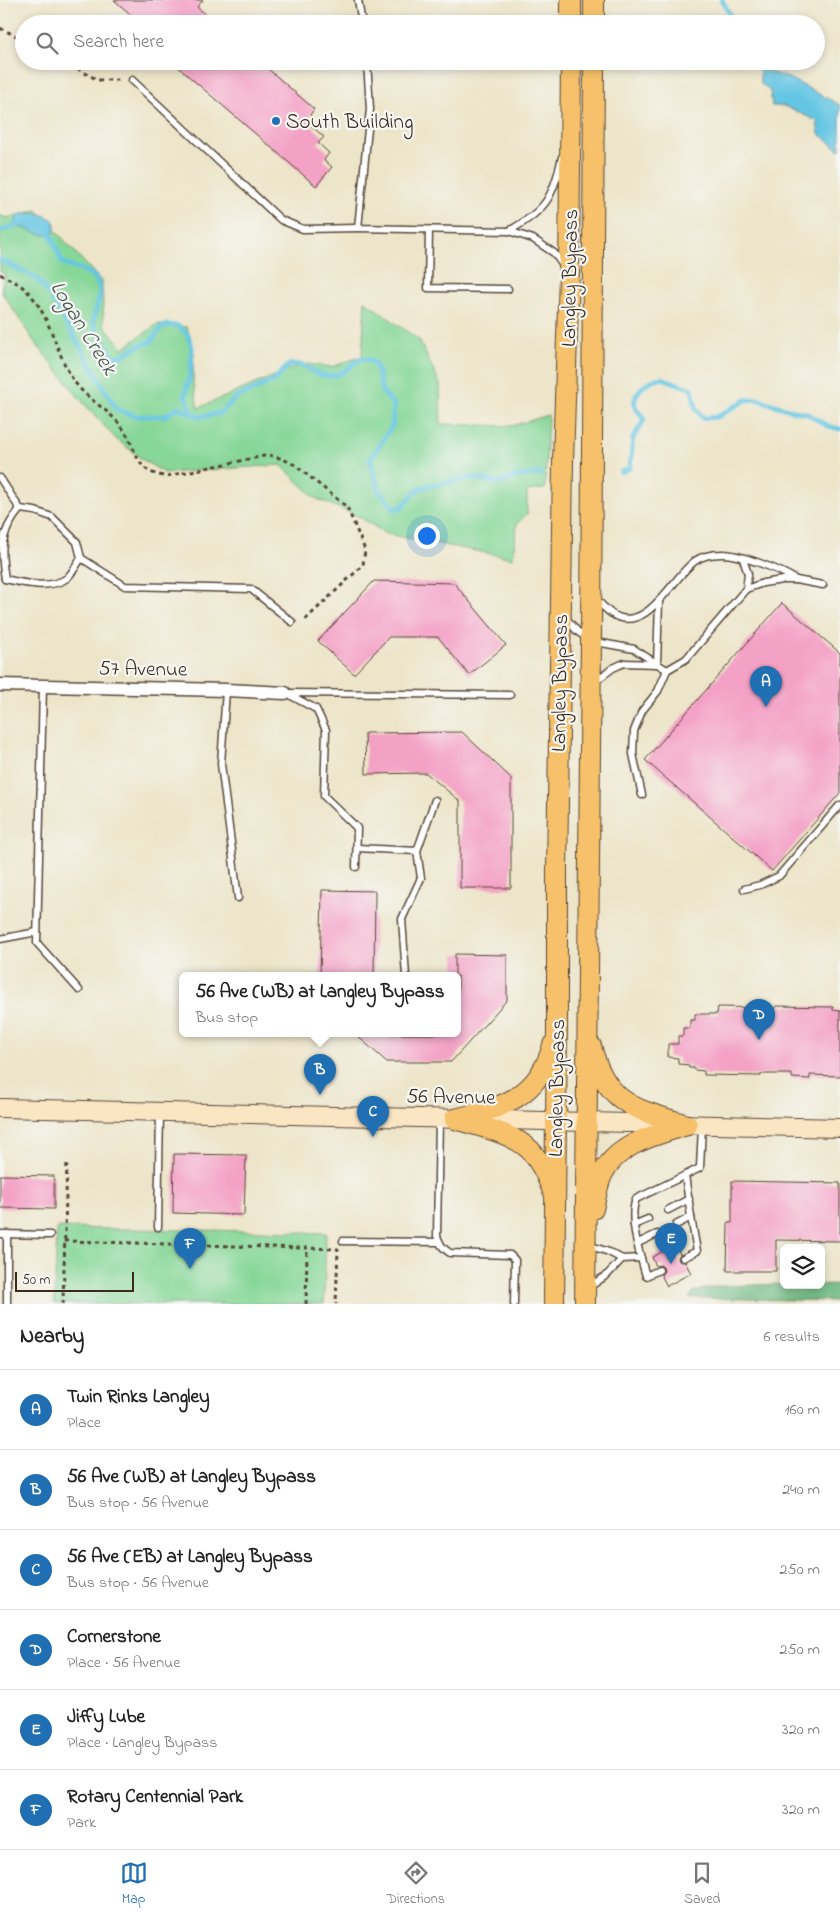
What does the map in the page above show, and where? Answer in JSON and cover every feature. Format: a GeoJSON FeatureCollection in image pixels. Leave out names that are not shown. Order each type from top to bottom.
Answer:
{"type":"FeatureCollection","features":[{"type":"Feature","properties":{"kind":"main road"},"geometry":{"type":"LineString","coordinates":[[571,0],[571,15]]}},
{"type":"Feature","properties":{"kind":"main road"},"geometry":{"type":"LineString","coordinates":[[594,0],[594,15]]}},
{"type":"Feature","properties":{"kind":"main road","name":"Langley Bypass"},"geometry":{"type":"LineString","coordinates":[[554,1304],[560,611],[569,274],[570,70]]}},
{"type":"Feature","properties":{"kind":"main road","name":"Langley Bypass"},"geometry":{"type":"LineString","coordinates":[[585,1297],[594,70]]}},
{"type":"Feature","properties":{"kind":"main road"},"geometry":{"type":"LineString","coordinates":[[447,1118],[492,1110],[508,1103],[527,1089],[541,1074],[549,1059],[557,1027]]}},
{"type":"Feature","properties":{"kind":"main road"},"geometry":{"type":"LineString","coordinates":[[587,1029],[594,1055],[602,1074],[612,1090],[624,1102],[642,1112],[695,1125]]}},
{"type":"Feature","properties":{"kind":"main road","name":"56 Avenue"},"geometry":{"type":"LineString","coordinates":[[0,1108],[840,1128]]}},
{"type":"Feature","properties":{"kind":"main road"},"geometry":{"type":"LineString","coordinates":[[447,1118],[490,1130],[518,1141],[530,1150],[545,1172],[555,1196]]}},
{"type":"Feature","properties":{"kind":"main road"},"geometry":{"type":"LineString","coordinates":[[586,1242],[602,1175],[613,1158],[639,1141],[695,1125]]}},
{"type":"Feature","properties":{"kind":"street","name":"57 Avenue"},"geometry":{"type":"LineString","coordinates":[[0,685],[285,692]]}},
{"type":"Feature","properties":{"kind":"lane"},"geometry":{"type":"LineString","coordinates":[[358,0],[360,15]]}},
{"type":"Feature","properties":{"kind":"lane"},"geometry":{"type":"LineString","coordinates":[[358,228],[370,109],[368,70]]}},
{"type":"Feature","properties":{"kind":"lane"},"geometry":{"type":"LineString","coordinates":[[132,80],[281,220],[303,228],[509,231],[533,239],[554,253],[569,274]]}},
{"type":"Feature","properties":{"kind":"lane"},"geometry":{"type":"LineString","coordinates":[[509,231],[526,221],[544,205],[557,180],[570,125]]}},
{"type":"Feature","properties":{"kind":"lane"},"geometry":{"type":"LineString","coordinates":[[429,230],[428,288],[508,289]]}},
{"type":"Feature","properties":{"kind":"lane"},"geometry":{"type":"LineString","coordinates":[[0,478],[20,509]]}},
{"type":"Feature","properties":{"kind":"lane"},"geometry":{"type":"LineString","coordinates":[[20,509],[36,511],[52,517],[77,542],[81,558],[125,586],[251,589],[292,622]]}},
{"type":"Feature","properties":{"kind":"lane"},"geometry":{"type":"LineString","coordinates":[[20,509],[9,521],[3,535],[2,582],[50,584],[66,579],[81,558]]}},
{"type":"Feature","properties":{"kind":"lane"},"geometry":{"type":"LineString","coordinates":[[590,594],[612,614],[626,618],[641,616],[659,601],[695,561],[708,556],[722,554],[785,572],[796,580]]}},
{"type":"Feature","properties":{"kind":"lane"},"geometry":{"type":"LineString","coordinates":[[744,559],[748,574],[746,589]]}},
{"type":"Feature","properties":{"kind":"lane"},"geometry":{"type":"LineString","coordinates":[[642,795],[633,754],[634,731],[642,711],[658,692],[667,670],[686,659],[746,589],[763,583],[796,580],[823,585]]}},
{"type":"Feature","properties":{"kind":"lane"},"geometry":{"type":"LineString","coordinates":[[657,664],[659,601]]}},
{"type":"Feature","properties":{"kind":"lane"},"geometry":{"type":"LineString","coordinates":[[560,611],[577,631],[591,641],[634,649],[667,670]]}},
{"type":"Feature","properties":{"kind":"lane"},"geometry":{"type":"LineString","coordinates":[[590,684],[613,668],[624,663],[657,664]]}},
{"type":"Feature","properties":{"kind":"lane"},"geometry":{"type":"LineString","coordinates":[[43,686],[36,943],[79,990]]}},
{"type":"Feature","properties":{"kind":"lane"},"geometry":{"type":"LineString","coordinates":[[226,690],[222,764],[238,898]]}},
{"type":"Feature","properties":{"kind":"lane"},"geometry":{"type":"LineString","coordinates":[[285,692],[510,695]]}},
{"type":"Feature","properties":{"kind":"lane"},"geometry":{"type":"LineString","coordinates":[[285,692],[316,710],[326,730],[324,796],[357,828],[356,866]]}},
{"type":"Feature","properties":{"kind":"lane"},"geometry":{"type":"LineString","coordinates":[[406,972],[402,919],[420,878],[417,851],[435,800]]}},
{"type":"Feature","properties":{"kind":"lane"},"geometry":{"type":"LineString","coordinates":[[744,889],[760,885],[779,876],[840,805]]}},
{"type":"Feature","properties":{"kind":"lane"},"geometry":{"type":"LineString","coordinates":[[357,848],[417,851]]}},
{"type":"Feature","properties":{"kind":"lane"},"geometry":{"type":"LineString","coordinates":[[0,939],[37,932]]}},
{"type":"Feature","properties":{"kind":"lane"},"geometry":{"type":"LineString","coordinates":[[158,1227],[160,1112]]}},
{"type":"Feature","properties":{"kind":"lane"},"geometry":{"type":"LineString","coordinates":[[447,1118],[437,1236],[439,1242],[450,1253],[510,1255],[513,1257],[515,1260],[514,1304]]}},
{"type":"Feature","properties":{"kind":"lane"},"geometry":{"type":"LineString","coordinates":[[659,1270],[646,1276],[634,1225],[632,1207],[636,1199],[700,1168],[695,1125]]}},
{"type":"Feature","properties":{"kind":"lane"},"geometry":{"type":"LineString","coordinates":[[683,1258],[697,1251],[685,1174]]}},
{"type":"Feature","properties":{"kind":"lane"},"geometry":{"type":"LineString","coordinates":[[668,1210],[689,1200]]}},
{"type":"Feature","properties":{"kind":"lane"},"geometry":{"type":"LineString","coordinates":[[676,1225],[691,1218]]}},
{"type":"Feature","properties":{"kind":"lane"},"geometry":{"type":"LineString","coordinates":[[634,1225],[648,1219]]}},
{"type":"Feature","properties":{"kind":"lane"},"geometry":{"type":"LineString","coordinates":[[7,1304],[3,1234],[50,1235]]}},
{"type":"Feature","properties":{"kind":"lane"},"geometry":{"type":"LineString","coordinates":[[638,1244],[657,1234]]}},
{"type":"Feature","properties":{"kind":"lane"},"geometry":{"type":"LineString","coordinates":[[342,1241],[439,1242]]}},
{"type":"Feature","properties":{"kind":"lane"},"geometry":{"type":"LineString","coordinates":[[586,1242],[622,1259],[641,1258]]}},
{"type":"Feature","properties":{"kind":"lane"},"geometry":{"type":"LineString","coordinates":[[585,1297],[622,1259]]}},
{"type":"Feature","properties":{"kind":"path"},"geometry":{"type":"LineString","coordinates":[[0,28],[15,36]]}},
{"type":"Feature","properties":{"kind":"path"},"geometry":{"type":"LineString","coordinates":[[80,70],[98,80],[132,80]]}},
{"type":"Feature","properties":{"kind":"path"},"geometry":{"type":"LineString","coordinates":[[0,274],[21,286],[32,298],[43,314],[72,378],[80,389],[122,427],[140,463],[152,473],[167,476],[273,455],[295,466],[347,506],[365,550],[363,565],[303,622],[292,622]]}},
{"type":"Feature","properties":{"kind":"path"},"geometry":{"type":"LineString","coordinates":[[63,1304],[67,1160]]}},
{"type":"Feature","properties":{"kind":"path"},"geometry":{"type":"LineString","coordinates":[[64,1241],[338,1249],[336,1304]]}},
{"type":"Feature","properties":{"kind":"path"},"geometry":{"type":"LineString","coordinates":[[306,1304],[307,1248]]}},
{"type":"Feature","properties":{"kind":"green space"},"geometry":{"type":"Polygon","coordinates":[[[37,210],[102,282],[104,325],[123,348],[158,324],[187,327],[194,353],[193,382],[198,408],[293,368],[307,364],[332,367],[362,356],[365,301],[419,340],[440,384],[441,424],[512,426],[548,415],[545,489],[527,491],[527,514],[517,524],[513,558],[386,534],[358,516],[315,498],[281,465],[164,473],[143,460],[115,438],[80,399],[33,340],[1,291],[5,274],[0,272],[0,215],[6,218],[37,210]]]}},
{"type":"Feature","properties":{"kind":"green space"},"geometry":{"type":"Polygon","coordinates":[[[57,1228],[326,1233],[324,1304],[54,1304],[57,1228]]]}},
{"type":"Feature","properties":{"kind":"green space"},"geometry":{"type":"Polygon","coordinates":[[[780,1284],[780,1289],[825,1289],[825,1284],[840,1284],[840,1301],[689,1298],[693,1292],[719,1286],[780,1284]]]}},
{"type":"Feature","properties":{"kind":"water"},"geometry":{"type":"Polygon","coordinates":[[[760,70],[763,70],[789,78],[840,105],[840,150],[819,134],[817,121],[784,106],[772,106],[770,91],[760,83],[760,70]]]}},
{"type":"Feature","properties":{"kind":"water"},"geometry":{"type":"Polygon","coordinates":[[[35,213],[51,218],[55,224],[54,233],[44,235],[16,226],[16,217],[22,214],[35,213]]]}},
{"type":"Feature","properties":{"kind":"building"},"geometry":{"type":"Polygon","coordinates":[[[114,0],[203,0],[197,7],[206,15],[132,15],[114,0]]]}},
{"type":"Feature","properties":{"kind":"building","name":"South Building"},"geometry":{"type":"Polygon","coordinates":[[[181,70],[269,70],[314,109],[310,115],[313,118],[309,124],[324,137],[318,143],[329,153],[324,160],[332,167],[316,186],[181,70]]]}},
{"type":"Feature","properties":{"kind":"building"},"geometry":{"type":"Polygon","coordinates":[[[374,581],[454,583],[506,645],[469,675],[438,637],[389,637],[354,674],[318,641],[374,581]]]}},
{"type":"Feature","properties":{"kind":"building"},"geometry":{"type":"Polygon","coordinates":[[[782,603],[840,653],[840,793],[772,871],[645,760],[782,603]]]}},
{"type":"Feature","properties":{"kind":"building"},"geometry":{"type":"Polygon","coordinates":[[[462,732],[511,778],[511,888],[460,888],[460,801],[426,773],[366,774],[365,733],[462,732]]]}},
{"type":"Feature","properties":{"kind":"building"},"geometry":{"type":"Polygon","coordinates":[[[322,890],[375,891],[374,972],[320,972],[322,890]]]}},
{"type":"Feature","properties":{"kind":"building"},"geometry":{"type":"Polygon","coordinates":[[[455,954],[507,955],[507,1000],[451,1062],[387,1062],[358,1037],[461,1037],[461,972],[455,972],[455,954]]]}},
{"type":"Feature","properties":{"kind":"building"},"geometry":{"type":"Polygon","coordinates":[[[776,1006],[833,1007],[833,1010],[840,1011],[840,1076],[810,1075],[810,1079],[792,1078],[792,1074],[761,1074],[761,1076],[704,1075],[704,1071],[689,1068],[689,1065],[678,1064],[678,1058],[668,1057],[668,1044],[678,1044],[678,1036],[683,1036],[683,1028],[690,1028],[690,1020],[695,1020],[695,1014],[717,1014],[718,1007],[776,1008],[776,1006]]]}},
{"type":"Feature","properties":{"kind":"building"},"geometry":{"type":"Polygon","coordinates":[[[174,1154],[246,1155],[244,1215],[173,1213],[174,1154]]]}},
{"type":"Feature","properties":{"kind":"building"},"geometry":{"type":"Polygon","coordinates":[[[0,1175],[54,1176],[54,1209],[0,1208],[0,1175]]]}},
{"type":"Feature","properties":{"kind":"building"},"geometry":{"type":"Polygon","coordinates":[[[732,1181],[840,1183],[840,1241],[776,1240],[776,1271],[727,1271],[728,1223],[732,1223],[732,1181]]]}},
{"type":"Feature","properties":{"kind":"building"},"geometry":{"type":"Polygon","coordinates":[[[676,1245],[680,1254],[678,1257],[679,1261],[685,1262],[691,1273],[667,1286],[661,1275],[664,1271],[663,1267],[660,1265],[656,1266],[652,1257],[676,1245]]]}},
{"type":"Feature","properties":{"kind":"waterway"},"geometry":{"type":"LineString","coordinates":[[722,0],[730,15]]}},
{"type":"Feature","properties":{"kind":"waterway"},"geometry":{"type":"LineString","coordinates":[[0,231],[21,224]]}},
{"type":"Feature","properties":{"kind":"waterway"},"geometry":{"type":"LineString","coordinates":[[47,231],[52,237],[62,262],[89,273],[98,282],[100,295],[94,325],[112,355],[120,357],[140,345],[151,342],[161,328],[167,325],[178,326],[188,335],[192,347],[191,369],[185,396],[193,414],[200,417],[220,413],[237,397],[273,381],[289,365],[296,364],[328,376],[341,373],[355,362],[365,359],[370,360],[376,365],[382,391],[394,405],[392,426],[370,460],[379,491],[395,509],[401,508],[417,490],[427,486],[472,478],[500,483],[517,476],[541,474]]}},
{"type":"Feature","properties":{"kind":"waterway","name":"Logan Creek"},"geometry":{"type":"LineString","coordinates":[[0,260],[35,277],[50,295],[117,410],[136,416],[165,416],[178,407],[192,414]]}},
{"type":"Feature","properties":{"kind":"waterway","name":"Logan Creek"},"geometry":{"type":"LineString","coordinates":[[621,472],[630,468],[633,438],[644,420],[635,406],[636,396],[647,384],[662,378],[692,389],[696,409],[703,418],[717,417],[746,400],[756,399],[806,413],[828,426],[840,429]]}},
{"type":"Feature","properties":{"kind":"place","name":"South Building"},"geometry":{"type":"Point","coordinates":[276,121]}},
{"type":"Feature","properties":{"kind":"place","name":"Twin Rinks Langley"},"geometry":{"type":"Point","coordinates":[766,707]}},
{"type":"Feature","properties":{"kind":"place","name":"Cornerstone"},"geometry":{"type":"Point","coordinates":[759,1040]}},
{"type":"Feature","properties":{"kind":"place","name":"56 Ave (WB) at Langley Bypass"},"geometry":{"type":"Point","coordinates":[320,1095]}},
{"type":"Feature","properties":{"kind":"place","name":"56 Ave (EB) at Langley Bypass"},"geometry":{"type":"Point","coordinates":[373,1137]}},
{"type":"Feature","properties":{"kind":"place","name":"Jiffy Lube"},"geometry":{"type":"Point","coordinates":[671,1264]}},
{"type":"Feature","properties":{"kind":"place","name":"Rotary Centennial Park"},"geometry":{"type":"Point","coordinates":[190,1269]}}]}
